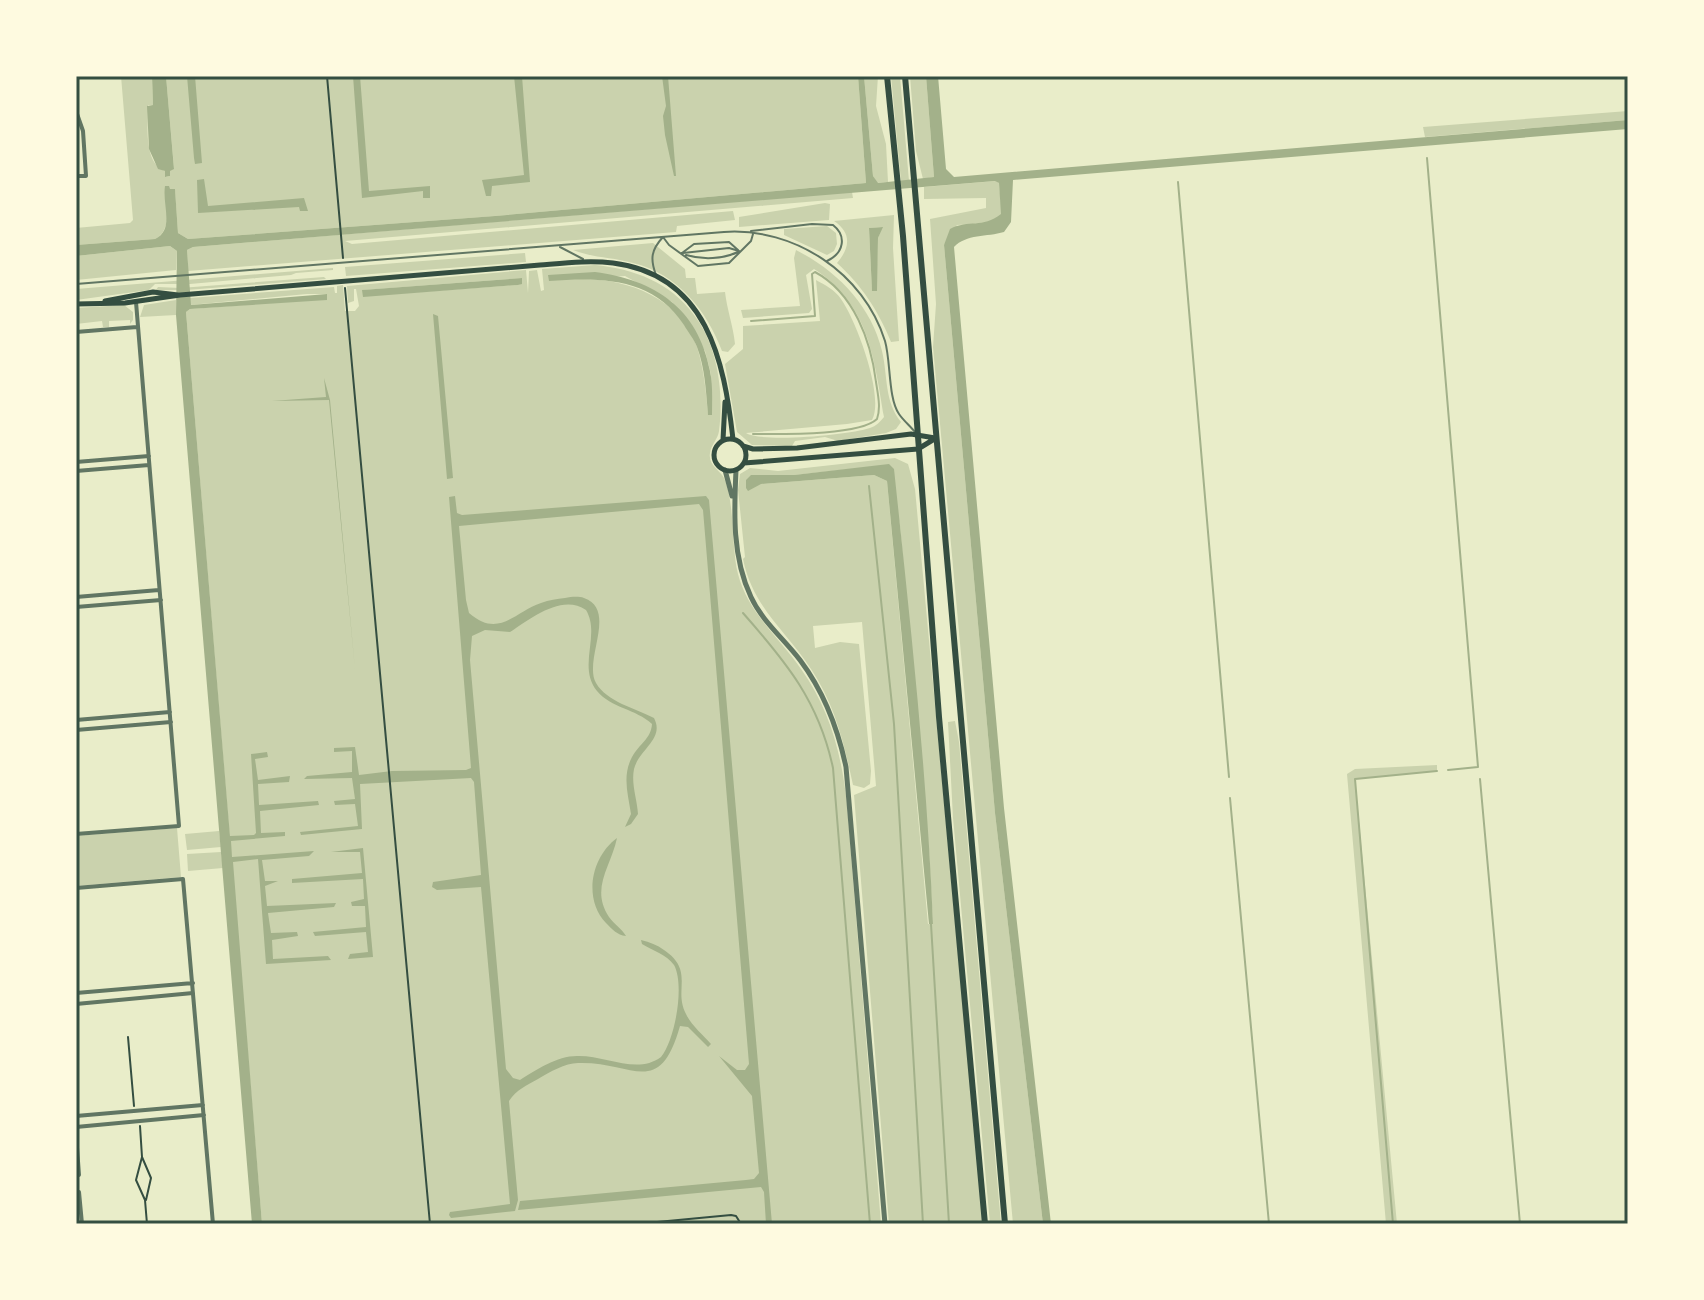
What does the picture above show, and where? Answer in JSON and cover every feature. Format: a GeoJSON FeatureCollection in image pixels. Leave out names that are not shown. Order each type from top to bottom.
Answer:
{"type":"FeatureCollection","features":[{"type":"Feature","properties":{"kind":"main road"},"geometry":{"type":"LineString","coordinates":[[887,76],[903,236],[939,717],[985,1224]]}},
{"type":"Feature","properties":{"kind":"main road"},"geometry":{"type":"LineString","coordinates":[[905,76],[1005,1224]]}},
{"type":"Feature","properties":{"kind":"main road"},"geometry":{"type":"LineString","coordinates":[[104,301],[136,302],[180,295],[588,262],[627,265],[656,277],[682,295],[703,320],[719,358],[733,439]]}},
{"type":"Feature","properties":{"kind":"main road"},"geometry":{"type":"LineString","coordinates":[[76,304],[153,292],[180,295]]}},
{"type":"Feature","properties":{"kind":"main road"},"geometry":{"type":"LineString","coordinates":[[723,440],[725,397]]}},
{"type":"Feature","properties":{"kind":"main road"},"geometry":{"type":"LineString","coordinates":[[743,446],[746,454],[744,463],[736,470],[725,470],[717,464],[714,455],[716,446],[723,440],[733,439],[753,449],[797,448],[917,434],[936,438]]}},
{"type":"Feature","properties":{"kind":"main road"},"geometry":{"type":"LineString","coordinates":[[744,463],[918,449],[936,438]]}},
{"type":"Feature","properties":{"kind":"street"},"geometry":{"type":"LineString","coordinates":[[76,111],[83,131],[86,176],[76,176]]}},
{"type":"Feature","properties":{"kind":"street"},"geometry":{"type":"LineString","coordinates":[[76,834],[179,826],[135,294]]}},
{"type":"Feature","properties":{"kind":"street"},"geometry":{"type":"LineString","coordinates":[[76,332],[138,327]]}},
{"type":"Feature","properties":{"kind":"street"},"geometry":{"type":"LineString","coordinates":[[76,462],[149,456]]}},
{"type":"Feature","properties":{"kind":"street"},"geometry":{"type":"LineString","coordinates":[[76,471],[149,465]]}},
{"type":"Feature","properties":{"kind":"street"},"geometry":{"type":"LineString","coordinates":[[725,470],[734,500]]}},
{"type":"Feature","properties":{"kind":"street"},"geometry":{"type":"LineString","coordinates":[[736,470],[734,500],[739,560],[750,597],[813,679],[835,724],[844,756],[851,805],[885,1224]]}},
{"type":"Feature","properties":{"kind":"street"},"geometry":{"type":"LineString","coordinates":[[76,597],[159,590]]}},
{"type":"Feature","properties":{"kind":"street"},"geometry":{"type":"LineString","coordinates":[[76,607],[161,600]]}},
{"type":"Feature","properties":{"kind":"street"},"geometry":{"type":"LineString","coordinates":[[76,720],[170,712]]}},
{"type":"Feature","properties":{"kind":"street"},"geometry":{"type":"LineString","coordinates":[[76,730],[171,722]]}},
{"type":"Feature","properties":{"kind":"street"},"geometry":{"type":"LineString","coordinates":[[76,888],[183,879],[213,1224]]}},
{"type":"Feature","properties":{"kind":"street"},"geometry":{"type":"LineString","coordinates":[[76,993],[193,983]]}},
{"type":"Feature","properties":{"kind":"street"},"geometry":{"type":"LineString","coordinates":[[76,1004],[194,993]]}},
{"type":"Feature","properties":{"kind":"street"},"geometry":{"type":"LineString","coordinates":[[76,1116],[203,1105]]}},
{"type":"Feature","properties":{"kind":"street"},"geometry":{"type":"LineString","coordinates":[[76,1127],[204,1115]]}},
{"type":"Feature","properties":{"kind":"street"},"geometry":{"type":"LineString","coordinates":[[76,1134],[79,1175]]}},
{"type":"Feature","properties":{"kind":"street"},"geometry":{"type":"LineString","coordinates":[[79,1192],[82,1224]]}},
{"type":"Feature","properties":{"kind":"lane"},"geometry":{"type":"LineString","coordinates":[[748,232],[758,228],[821,223],[833,225],[842,235],[842,244],[835,257],[826,261]]}},
{"type":"Feature","properties":{"kind":"lane"},"geometry":{"type":"LineString","coordinates":[[76,284],[754,232],[790,242],[826,261],[852,284],[874,316],[888,352],[897,412],[917,434]]}},
{"type":"Feature","properties":{"kind":"lane"},"geometry":{"type":"LineString","coordinates":[[663,237],[698,266],[729,263],[751,241],[754,232]]}},
{"type":"Feature","properties":{"kind":"lane"},"geometry":{"type":"LineString","coordinates":[[656,277],[651,257],[654,247],[663,237]]}},
{"type":"Feature","properties":{"kind":"lane"},"geometry":{"type":"LineString","coordinates":[[681,254],[694,244],[725,242],[740,251]]}},
{"type":"Feature","properties":{"kind":"lane"},"geometry":{"type":"LineString","coordinates":[[559,246],[588,262]]}},
{"type":"Feature","properties":{"kind":"lane"},"geometry":{"type":"LineString","coordinates":[[681,254],[729,248],[740,251]]}},
{"type":"Feature","properties":{"kind":"lane"},"geometry":{"type":"LineString","coordinates":[[681,254],[697,259],[729,256],[740,251]]}},
{"type":"Feature","properties":{"kind":"path"},"geometry":{"type":"LineString","coordinates":[[327,76],[341,247]]}},
{"type":"Feature","properties":{"kind":"path"},"geometry":{"type":"LineString","coordinates":[[347,304],[430,1224]]}},
{"type":"Feature","properties":{"kind":"path"},"geometry":{"type":"LineString","coordinates":[[128,1037],[134,1112]]}},
{"type":"Feature","properties":{"kind":"path"},"geometry":{"type":"LineString","coordinates":[[139,1120],[142,1157],[151,1178],[150,1192],[145,1200]]}},
{"type":"Feature","properties":{"kind":"path"},"geometry":{"type":"LineString","coordinates":[[142,1157],[136,1180],[145,1200],[147,1224]]}},
{"type":"Feature","properties":{"kind":"path"},"geometry":{"type":"LineString","coordinates":[[636,1224],[731,1215],[736,1216],[741,1224]]}},
{"type":"Feature","properties":{"kind":"shaded area"},"geometry":{"type":"Polygon","coordinates":[[[121,76],[152,76],[153,105],[148,105],[148,142],[153,160],[165,171],[166,177],[174,168],[166,76],[858,76],[866,183],[188,239],[178,233],[175,190],[169,190],[168,186],[166,223],[155,239],[76,245],[76,228],[130,223],[133,220],[121,76]]]}},
{"type":"Feature","properties":{"kind":"shaded area"},"geometry":{"type":"Polygon","coordinates":[[[152,76],[166,76],[174,169],[170,171],[170,176],[165,177],[165,171],[158,169],[149,149],[147,106],[153,105],[152,76]]]}},
{"type":"Feature","properties":{"kind":"shaded area"},"geometry":{"type":"Polygon","coordinates":[[[187,76],[195,76],[202,163],[195,164],[194,158],[187,76]]]}},
{"type":"Feature","properties":{"kind":"shaded area"},"geometry":{"type":"Polygon","coordinates":[[[353,76],[360,76],[369,191],[430,186],[430,198],[423,198],[423,191],[362,198],[353,76]]]}},
{"type":"Feature","properties":{"kind":"shaded area"},"geometry":{"type":"Polygon","coordinates":[[[514,76],[522,76],[530,182],[492,186],[491,196],[486,196],[482,180],[524,175],[514,76]]]}},
{"type":"Feature","properties":{"kind":"shaded area"},"geometry":{"type":"Polygon","coordinates":[[[662,76],[668,76],[676,176],[665,135],[663,116],[666,106],[662,76]]]}},
{"type":"Feature","properties":{"kind":"shaded area"},"geometry":{"type":"Polygon","coordinates":[[[858,76],[864,76],[873,176],[878,183],[934,177],[926,76],[938,76],[946,169],[954,177],[1628,120],[1628,129],[1013,180],[1011,222],[1004,232],[971,238],[954,247],[1004,808],[1051,1224],[1043,1224],[995,813],[944,245],[950,229],[982,223],[1001,214],[999,183],[193,247],[187,250],[191,305],[327,294],[327,300],[190,309],[186,312],[230,836],[256,833],[251,754],[267,752],[268,757],[255,759],[258,780],[290,776],[289,782],[258,784],[259,805],[318,801],[319,805],[260,811],[261,833],[285,832],[285,836],[231,841],[232,857],[314,851],[309,856],[262,860],[265,881],[278,881],[265,886],[267,906],[336,903],[334,907],[268,913],[271,933],[297,932],[298,936],[272,940],[273,959],[328,956],[331,960],[266,964],[258,859],[233,862],[262,1224],[252,1224],[176,315],[177,251],[170,246],[76,256],[76,245],[155,239],[165,229],[165,186],[175,189],[178,233],[188,239],[866,183],[858,76]]]}},
{"type":"Feature","properties":{"kind":"shaded area"},"geometry":{"type":"Polygon","coordinates":[[[864,76],[878,76],[876,106],[886,144],[888,182],[877,183],[873,176],[864,76]]]}},
{"type":"Feature","properties":{"kind":"shaded area"},"geometry":{"type":"Polygon","coordinates":[[[891,76],[900,76],[909,181],[901,181],[891,76]]]}},
{"type":"Feature","properties":{"kind":"shaded area"},"geometry":{"type":"Polygon","coordinates":[[[910,76],[926,76],[934,177],[923,179],[916,151],[910,76]]]}},
{"type":"Feature","properties":{"kind":"shaded area"},"geometry":{"type":"Polygon","coordinates":[[[1628,111],[1628,120],[1425,137],[1423,127],[1628,111]]]}},
{"type":"Feature","properties":{"kind":"shaded area"},"geometry":{"type":"Polygon","coordinates":[[[204,179],[208,206],[304,198],[308,211],[300,211],[299,207],[198,213],[197,180],[204,179]]]}},
{"type":"Feature","properties":{"kind":"shaded area"},"geometry":{"type":"Polygon","coordinates":[[[999,183],[1002,214],[990,223],[957,225],[944,245],[995,813],[1043,1224],[1013,1224],[933,347],[936,304],[930,219],[986,208],[986,198],[924,199],[924,187],[999,183]]]}},
{"type":"Feature","properties":{"kind":"shaded area"},"geometry":{"type":"Polygon","coordinates":[[[852,192],[853,198],[345,241],[352,244],[733,211],[735,220],[677,226],[676,232],[188,271],[187,250],[193,247],[852,192]]]}},
{"type":"Feature","properties":{"kind":"shaded area"},"geometry":{"type":"Polygon","coordinates":[[[830,204],[829,220],[739,227],[739,217],[830,204]]]}},
{"type":"Feature","properties":{"kind":"shaded area"},"geometry":{"type":"Polygon","coordinates":[[[894,215],[899,341],[891,342],[868,299],[837,263],[845,252],[847,241],[844,231],[834,221],[894,215]],[[882,227],[869,228],[872,290],[876,291],[878,238],[882,227]]]}},
{"type":"Feature","properties":{"kind":"shaded area"},"geometry":{"type":"Polygon","coordinates":[[[827,226],[836,233],[837,244],[834,251],[827,255],[784,235],[784,229],[827,226]]]}},
{"type":"Feature","properties":{"kind":"shaded area"},"geometry":{"type":"Polygon","coordinates":[[[883,227],[878,238],[877,291],[872,291],[869,228],[883,227]]]}},
{"type":"Feature","properties":{"kind":"shaded area"},"geometry":{"type":"Polygon","coordinates":[[[653,243],[685,269],[686,278],[695,278],[697,294],[725,292],[735,344],[728,352],[722,351],[708,322],[689,296],[664,276],[633,263],[573,250],[653,243]]]}},
{"type":"Feature","properties":{"kind":"shaded area"},"geometry":{"type":"Polygon","coordinates":[[[170,246],[177,251],[176,270],[76,280],[76,256],[170,246]]]}},
{"type":"Feature","properties":{"kind":"shaded area"},"geometry":{"type":"Polygon","coordinates":[[[796,250],[838,279],[870,319],[882,351],[892,406],[901,422],[896,429],[838,441],[825,437],[795,441],[792,446],[752,445],[737,432],[725,364],[743,349],[743,326],[820,321],[816,280],[841,299],[861,340],[875,394],[872,420],[746,433],[787,438],[826,435],[870,428],[884,417],[872,353],[858,316],[847,299],[814,269],[806,275],[812,309],[809,313],[743,318],[741,310],[800,306],[794,258],[796,250]]]}},
{"type":"Feature","properties":{"kind":"shaded area"},"geometry":{"type":"Polygon","coordinates":[[[525,253],[526,262],[346,276],[345,267],[525,253]]]}},
{"type":"Feature","properties":{"kind":"shaded area"},"geometry":{"type":"Polygon","coordinates":[[[595,265],[650,279],[674,294],[694,315],[714,355],[721,401],[719,431],[710,457],[727,488],[738,574],[749,601],[801,669],[820,700],[842,769],[881,1224],[262,1224],[186,312],[190,309],[327,299],[326,294],[307,294],[190,305],[190,298],[334,287],[337,293],[337,286],[343,285],[345,311],[355,311],[359,306],[356,289],[354,301],[348,303],[347,286],[526,270],[528,293],[529,271],[537,270],[541,291],[544,290],[542,269],[595,265]],[[625,276],[582,279],[635,288],[666,304],[678,316],[697,347],[708,414],[712,415],[711,374],[705,351],[672,302],[625,276]],[[522,278],[363,290],[363,296],[518,285],[522,283],[522,278]]]}},
{"type":"Feature","properties":{"kind":"shaded area"},"geometry":{"type":"Polygon","coordinates":[[[333,268],[291,275],[155,284],[149,290],[76,300],[76,289],[333,268]]]}},
{"type":"Feature","properties":{"kind":"shaded area"},"geometry":{"type":"Polygon","coordinates":[[[595,272],[637,282],[655,290],[684,314],[704,349],[711,376],[712,415],[708,415],[703,372],[693,338],[671,309],[657,297],[624,284],[587,279],[549,281],[548,275],[595,272]]]}},
{"type":"Feature","properties":{"kind":"shaded area"},"geometry":{"type":"Polygon","coordinates":[[[522,278],[522,284],[518,285],[363,297],[362,290],[522,278]]]}},
{"type":"Feature","properties":{"kind":"shaded area"},"geometry":{"type":"Polygon","coordinates":[[[326,279],[156,290],[158,287],[326,279]]]}},
{"type":"Feature","properties":{"kind":"shaded area"},"geometry":{"type":"Polygon","coordinates":[[[176,300],[176,315],[140,317],[144,305],[176,300]]]}},
{"type":"Feature","properties":{"kind":"shaded area"},"geometry":{"type":"Polygon","coordinates":[[[124,305],[133,312],[130,324],[130,320],[109,321],[109,327],[103,327],[102,321],[76,324],[76,308],[124,305]]]}},
{"type":"Feature","properties":{"kind":"shaded area"},"geometry":{"type":"Polygon","coordinates":[[[433,314],[438,316],[453,478],[447,479],[433,314]]]}},
{"type":"Feature","properties":{"kind":"shaded area"},"geometry":{"type":"Polygon","coordinates":[[[324,378],[330,400],[355,669],[329,400],[272,401],[326,397],[324,378]]]}},
{"type":"Feature","properties":{"kind":"shaded area"},"geometry":{"type":"Polygon","coordinates":[[[895,458],[908,464],[915,489],[983,1224],[889,1224],[854,795],[876,786],[862,622],[813,626],[815,648],[840,642],[859,644],[871,771],[870,784],[864,788],[853,785],[838,725],[826,696],[801,655],[762,605],[743,559],[738,490],[740,474],[750,468],[778,471],[895,458]],[[889,465],[794,475],[751,475],[761,484],[874,475],[887,481],[928,924],[933,924],[929,850],[900,526],[889,465]]]}},
{"type":"Feature","properties":{"kind":"shaded area"},"geometry":{"type":"Polygon","coordinates":[[[889,464],[894,469],[917,696],[933,924],[929,924],[887,481],[874,475],[761,484],[748,491],[746,488],[746,480],[751,475],[794,475],[889,464]]]}},
{"type":"Feature","properties":{"kind":"shaded area"},"geometry":{"type":"Polygon","coordinates":[[[455,496],[457,513],[462,515],[706,496],[709,500],[772,1224],[766,1224],[761,1187],[518,1210],[520,1201],[746,1180],[754,1179],[759,1173],[752,1096],[719,1056],[737,1070],[745,1070],[749,1064],[703,510],[699,504],[459,526],[469,613],[489,624],[498,624],[544,602],[584,598],[594,604],[598,613],[593,662],[596,683],[614,700],[654,718],[657,725],[654,738],[634,769],[638,814],[625,827],[631,814],[627,771],[652,724],[603,697],[591,681],[591,630],[586,610],[567,604],[557,606],[510,632],[485,630],[472,636],[470,660],[506,1069],[513,1078],[520,1080],[562,1058],[588,1056],[642,1064],[661,1057],[677,1012],[679,985],[671,961],[642,944],[641,940],[661,948],[679,965],[681,997],[686,1014],[711,1044],[708,1047],[688,1027],[680,1026],[672,1049],[663,1063],[653,1070],[642,1072],[573,1063],[522,1088],[509,1101],[518,1200],[515,1211],[451,1218],[449,1215],[450,1212],[510,1204],[481,887],[437,890],[432,887],[433,882],[481,875],[474,782],[471,778],[360,784],[362,829],[301,835],[300,832],[358,826],[355,804],[335,805],[334,801],[355,799],[352,778],[304,779],[307,776],[352,772],[352,751],[334,752],[334,748],[355,747],[359,775],[471,768],[449,497],[455,496]]]}},
{"type":"Feature","properties":{"kind":"shaded area"},"geometry":{"type":"Polygon","coordinates":[[[955,721],[1001,1224],[990,1224],[953,818],[948,722],[955,721]]]}},
{"type":"Feature","properties":{"kind":"shaded area"},"geometry":{"type":"Polygon","coordinates":[[[1437,765],[1437,771],[1355,779],[1397,1224],[1386,1224],[1347,774],[1355,769],[1437,765]]]}},
{"type":"Feature","properties":{"kind":"shaded area"},"geometry":{"type":"Polygon","coordinates":[[[177,828],[181,877],[76,886],[76,836],[177,828]]]}},
{"type":"Feature","properties":{"kind":"shaded area"},"geometry":{"type":"Polygon","coordinates":[[[219,831],[221,847],[187,850],[185,834],[219,831]]]}},
{"type":"Feature","properties":{"kind":"shaded area"},"geometry":{"type":"Polygon","coordinates":[[[617,838],[601,896],[609,917],[626,936],[606,923],[594,902],[596,867],[608,846],[617,838]]]}},
{"type":"Feature","properties":{"kind":"shaded area"},"geometry":{"type":"Polygon","coordinates":[[[363,848],[373,957],[348,959],[350,954],[368,952],[366,932],[315,936],[313,932],[366,927],[365,906],[352,906],[351,902],[364,899],[363,879],[292,883],[292,879],[362,873],[360,852],[331,852],[363,848]]]}},
{"type":"Feature","properties":{"kind":"shaded area"},"geometry":{"type":"Polygon","coordinates":[[[221,852],[223,868],[188,871],[187,854],[221,852]]]}},
{"type":"Feature","properties":{"kind":"waterway"},"geometry":{"type":"LineString","coordinates":[[1427,158],[1478,767],[1448,770]]}},
{"type":"Feature","properties":{"kind":"waterway"},"geometry":{"type":"LineString","coordinates":[[1178,182],[1229,777]]}},
{"type":"Feature","properties":{"kind":"waterway"},"geometry":{"type":"LineString","coordinates":[[751,321],[815,316],[812,274],[815,272],[829,281],[850,305],[865,335],[874,366],[879,406],[877,419],[854,429],[753,434]]}},
{"type":"Feature","properties":{"kind":"waterway"},"geometry":{"type":"LineString","coordinates":[[869,486],[894,724],[923,1224]]}},
{"type":"Feature","properties":{"kind":"waterway"},"geometry":{"type":"LineString","coordinates":[[743,613],[799,684],[819,723],[833,768],[870,1224]]}},
{"type":"Feature","properties":{"kind":"waterway"},"geometry":{"type":"LineString","coordinates":[[1393,1224],[1355,779],[1437,771]]}},
{"type":"Feature","properties":{"kind":"waterway"},"geometry":{"type":"LineString","coordinates":[[1480,779],[1520,1224]]}},
{"type":"Feature","properties":{"kind":"waterway"},"geometry":{"type":"LineString","coordinates":[[1230,798],[1269,1224]]}},
{"type":"Feature","properties":{"kind":"waterway"},"geometry":{"type":"LineString","coordinates":[[931,924],[949,1224]]}}]}
